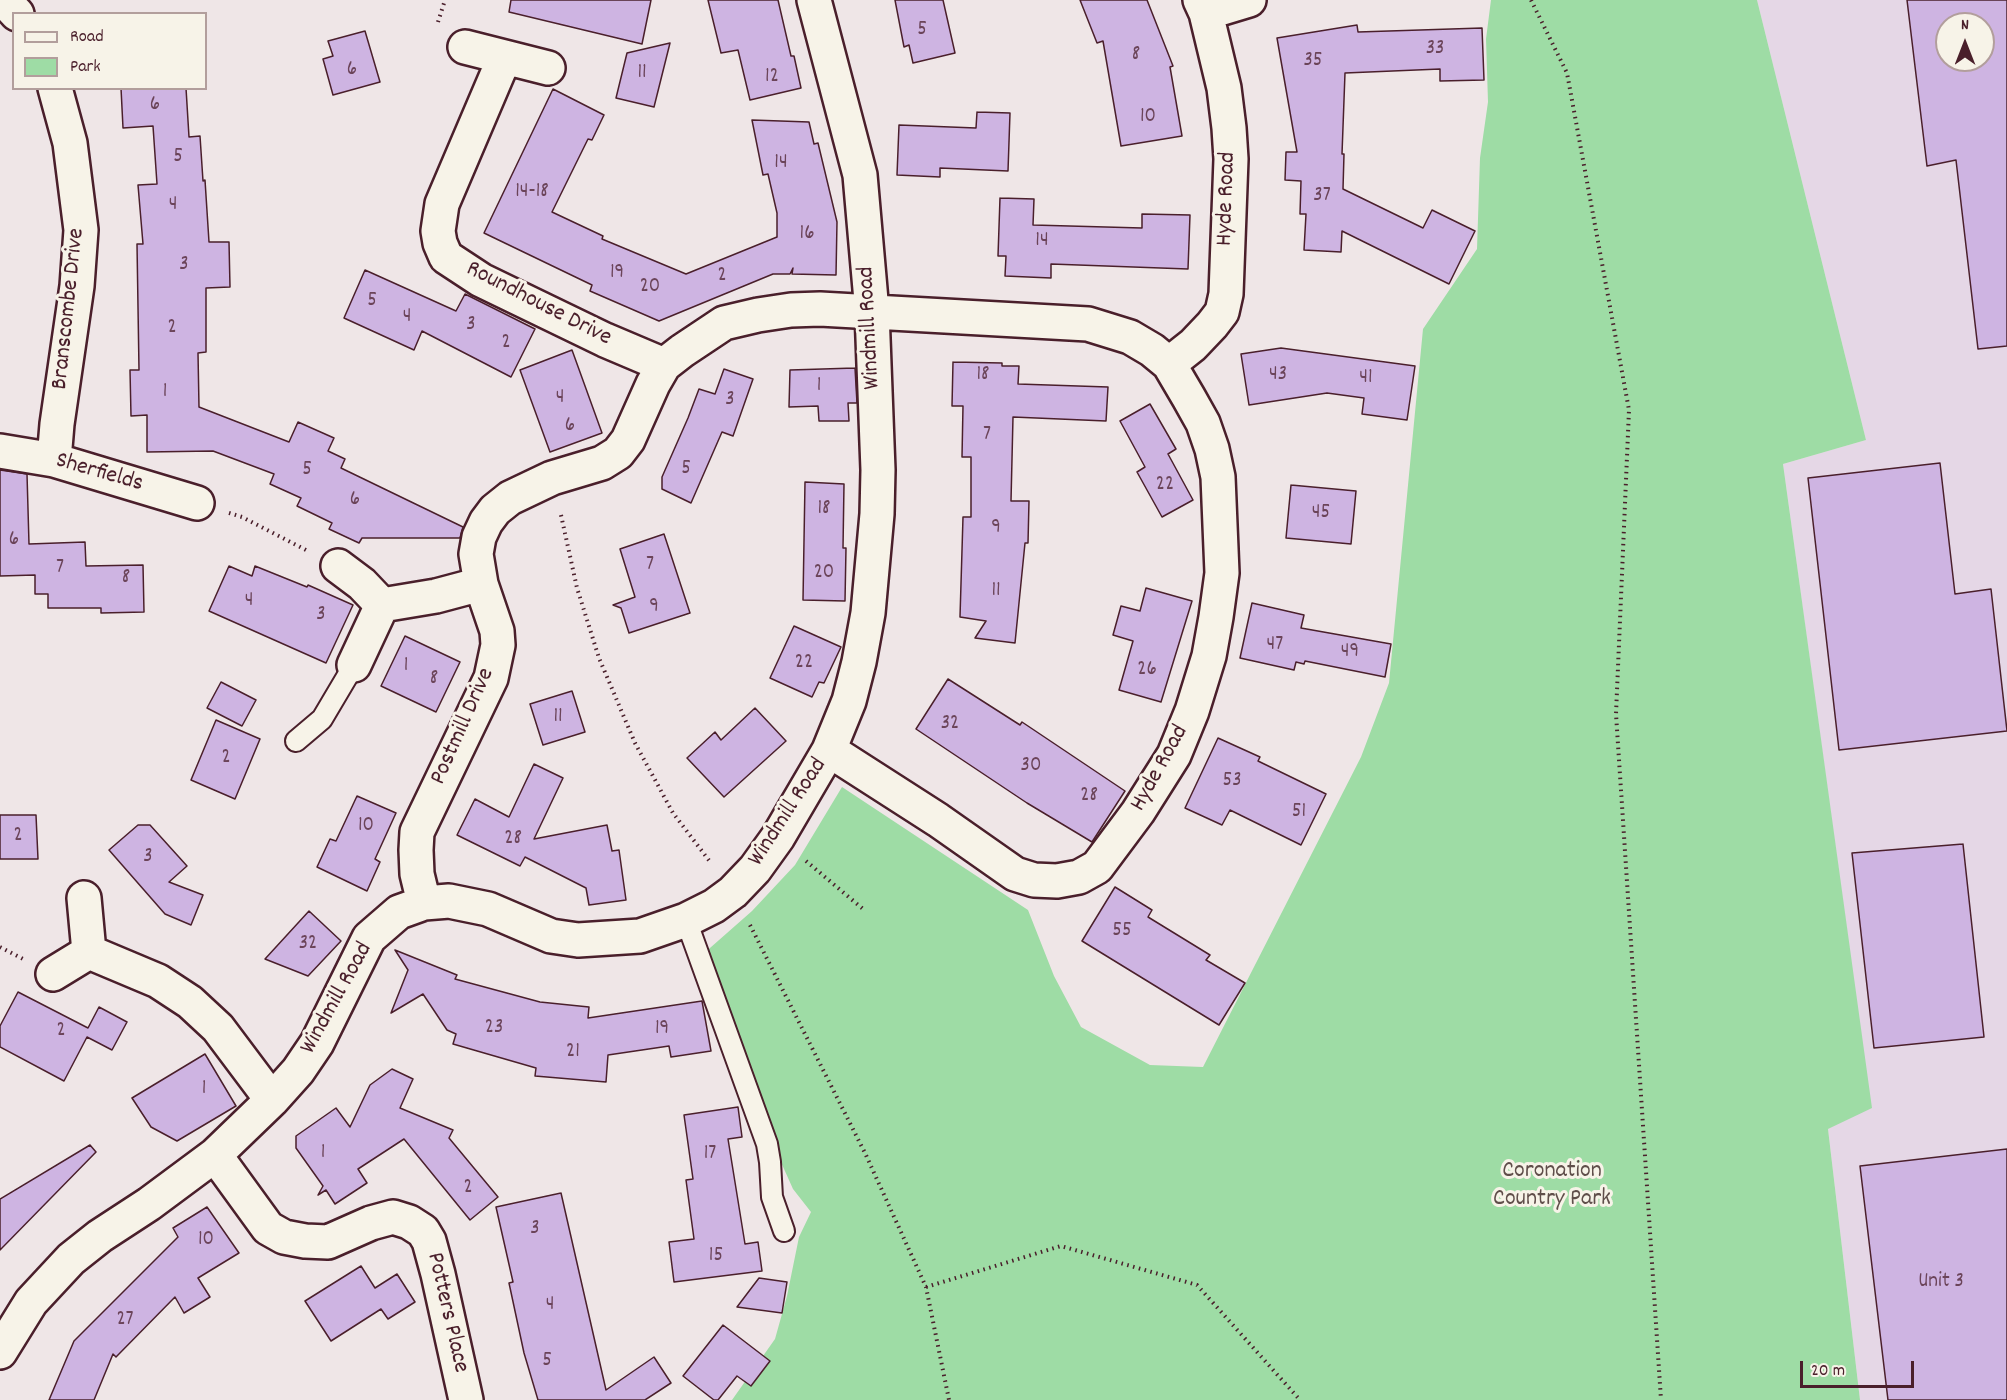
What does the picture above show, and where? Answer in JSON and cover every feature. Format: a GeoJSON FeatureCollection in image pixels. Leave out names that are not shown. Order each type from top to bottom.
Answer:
{"type":"FeatureCollection","features":[{"type":"Feature","properties":{"kind":"street"},"geometry":{"type":"LineString","coordinates":[[4,0],[15,12]]}},
{"type":"Feature","properties":{"kind":"street","name":"Windmill Road"},"geometry":{"type":"LineString","coordinates":[[0,1352],[31,1302],[71,1259],[215,1155],[272,1100],[298,1071],[317,1043],[369,938],[399,912],[424,903],[449,901],[488,909],[551,936],[578,940],[640,936],[686,920],[714,906],[733,892],[755,869],[778,837],[829,750],[849,701],[868,613],[877,514],[878,470],[872,312],[860,175],[814,0]]}},
{"type":"Feature","properties":{"kind":"street","name":"Hyde Road"},"geometry":{"type":"LineString","coordinates":[[1169,364],[1193,345],[1212,325],[1222,312],[1226,294],[1232,159],[1230,128],[1224,88],[1203,7],[1249,0]]}},
{"type":"Feature","properties":{"kind":"street"},"geometry":{"type":"LineString","coordinates":[[465,47],[548,68]]}},
{"type":"Feature","properties":{"kind":"street","name":"Roundhouse Drive"},"geometry":{"type":"LineString","coordinates":[[506,58],[442,204],[438,231],[446,257],[481,280],[605,340],[664,365]]}},
{"type":"Feature","properties":{"kind":"street","name":"Branscombe Drive"},"geometry":{"type":"LineString","coordinates":[[54,460],[77,286],[81,230],[70,143],[56,90]]}},
{"type":"Feature","properties":{"kind":"street","name":"Postmill Drive"},"geometry":{"type":"LineString","coordinates":[[424,903],[417,874],[417,832],[490,678],[498,645],[496,631],[481,584],[476,554],[479,537],[495,510],[510,498],[552,478],[602,463],[618,453],[628,440],[652,384],[664,365],[724,323],[791,310],[872,312]]}},
{"type":"Feature","properties":{"kind":"street","name":"Hyde Road"},"geometry":{"type":"LineString","coordinates":[[829,750],[938,820],[1015,874],[1034,880],[1057,882],[1079,877],[1097,867],[1138,812],[1174,755],[1192,711],[1209,656],[1222,573],[1218,477],[1212,449],[1203,423],[1169,364],[1152,350],[1130,337],[1088,324],[872,312]]}},
{"type":"Feature","properties":{"kind":"street","name":"Sherfields"},"geometry":{"type":"LineString","coordinates":[[0,451],[54,460],[197,503]]}},
{"type":"Feature","properties":{"kind":"street"},"geometry":{"type":"LineString","coordinates":[[338,566],[362,584],[382,605]]}},
{"type":"Feature","properties":{"kind":"street"},"geometry":{"type":"LineString","coordinates":[[382,605],[436,596],[481,584]]}},
{"type":"Feature","properties":{"kind":"street"},"geometry":{"type":"LineString","coordinates":[[354,665],[382,605]]}},
{"type":"Feature","properties":{"kind":"street"},"geometry":{"type":"LineString","coordinates":[[84,898],[89,951]]}},
{"type":"Feature","properties":{"kind":"street"},"geometry":{"type":"LineString","coordinates":[[53,974],[89,951]]}},
{"type":"Feature","properties":{"kind":"street"},"geometry":{"type":"LineString","coordinates":[[89,951],[158,981],[190,1002],[218,1028],[272,1100]]}},
{"type":"Feature","properties":{"kind":"street","name":"Potters Place"},"geometry":{"type":"LineString","coordinates":[[215,1155],[268,1228],[285,1237],[328,1242],[371,1223],[393,1217],[409,1222],[423,1231],[429,1241],[438,1274],[466,1400]]}},
{"type":"Feature","properties":{"kind":"lane"},"geometry":{"type":"LineString","coordinates":[[296,741],[322,719],[354,665]]}},
{"type":"Feature","properties":{"kind":"lane"},"geometry":{"type":"LineString","coordinates":[[686,920],[766,1144],[770,1162],[772,1197],[784,1231]]}},
{"type":"Feature","properties":{"kind":"path"},"geometry":{"type":"LineString","coordinates":[[1531,0],[1567,73],[1629,410],[1616,714],[1661,1400]]}},
{"type":"Feature","properties":{"kind":"path"},"geometry":{"type":"LineString","coordinates":[[552,478],[577,588],[599,658],[635,743],[673,813],[733,892],[865,1153],[926,1287],[949,1400]]}},
{"type":"Feature","properties":{"kind":"path"},"geometry":{"type":"LineString","coordinates":[[197,503],[242,517],[338,566]]}},
{"type":"Feature","properties":{"kind":"path"},"geometry":{"type":"LineString","coordinates":[[778,837],[863,909]]}},
{"type":"Feature","properties":{"kind":"path"},"geometry":{"type":"LineString","coordinates":[[926,1287],[1061,1246],[1197,1285],[1300,1400]]}},
{"type":"Feature","properties":{"kind":"shaded area"},"geometry":{"type":"Polygon","coordinates":[[[1757,0],[2007,0],[2007,1400],[1860,1400],[1828,1129],[1871,1107],[1783,464],[1866,440],[1757,0]]]}},
{"type":"Feature","properties":{"kind":"green space","name":"Coronation Country Park"},"geometry":{"type":"Polygon","coordinates":[[[1491,0],[1757,0],[1866,440],[1783,464],[1872,1108],[1828,1129],[1860,1400],[732,1400],[775,1339],[787,1296],[799,1237],[811,1212],[793,1189],[780,1160],[702,955],[752,911],[795,865],[842,787],[1028,910],[1054,976],[1081,1027],[1150,1065],[1203,1067],[1361,757],[1389,683],[1423,329],[1477,249],[1480,158],[1488,102],[1486,39],[1491,0]]]}},
{"type":"Feature","properties":{"kind":"building"},"geometry":{"type":"Polygon","coordinates":[[[511,0],[651,0],[642,44],[509,12],[511,0]]]}},
{"type":"Feature","properties":{"kind":"building"},"geometry":{"type":"Polygon","coordinates":[[[708,0],[778,0],[801,88],[750,100],[738,50],[721,53],[708,0]]]}},
{"type":"Feature","properties":{"kind":"building"},"geometry":{"type":"Polygon","coordinates":[[[895,0],[943,0],[955,53],[913,63],[909,45],[904,47],[895,0]]]}},
{"type":"Feature","properties":{"kind":"building"},"geometry":{"type":"Polygon","coordinates":[[[1080,0],[1147,0],[1173,66],[1170,67],[1182,136],[1121,146],[1103,41],[1097,43],[1080,0]]]}},
{"type":"Feature","properties":{"kind":"building"},"geometry":{"type":"Polygon","coordinates":[[[1907,0],[2007,0],[2007,346],[1978,349],[1956,160],[1927,166],[1907,0]]]}},
{"type":"Feature","properties":{"kind":"building"},"geometry":{"type":"Polygon","coordinates":[[[1357,25],[1358,32],[1482,28],[1484,80],[1440,81],[1440,69],[1345,73],[1343,189],[1423,228],[1432,210],[1475,231],[1449,284],[1342,231],[1341,252],[1304,250],[1306,214],[1300,214],[1301,181],[1285,180],[1286,152],[1297,152],[1277,38],[1357,25]]]}},
{"type":"Feature","properties":{"kind":"building"},"geometry":{"type":"Polygon","coordinates":[[[365,31],[380,82],[333,95],[323,59],[333,56],[328,41],[365,31]]]}},
{"type":"Feature","properties":{"kind":"building"},"geometry":{"type":"Polygon","coordinates":[[[670,43],[654,107],[616,98],[627,53],[670,43]]]}},
{"type":"Feature","properties":{"kind":"building"},"geometry":{"type":"Polygon","coordinates":[[[553,89],[604,115],[592,140],[588,139],[552,212],[603,236],[602,239],[686,274],[777,237],[777,213],[768,174],[763,175],[752,120],[809,122],[814,144],[818,143],[837,222],[836,275],[792,274],[793,268],[790,274],[773,274],[659,321],[590,291],[592,285],[484,233],[553,89]]]}},
{"type":"Feature","properties":{"kind":"building"},"geometry":{"type":"Polygon","coordinates":[[[121,90],[186,90],[189,137],[200,136],[209,242],[229,242],[230,287],[206,288],[206,352],[198,353],[199,407],[289,442],[298,422],[334,438],[328,451],[345,459],[341,468],[463,527],[460,538],[362,538],[359,543],[329,529],[332,523],[297,506],[301,498],[270,484],[274,474],[213,451],[147,452],[147,415],[131,416],[130,370],[139,370],[137,244],[143,244],[138,185],[157,184],[153,126],[123,128],[121,90]]]}},
{"type":"Feature","properties":{"kind":"building"},"geometry":{"type":"Polygon","coordinates":[[[977,112],[1010,113],[1008,171],[940,168],[940,177],[897,175],[899,125],[976,128],[977,112]]]}},
{"type":"Feature","properties":{"kind":"building"},"geometry":{"type":"Polygon","coordinates":[[[1000,198],[1034,199],[1033,225],[1142,228],[1142,214],[1190,215],[1188,269],[1051,264],[1051,278],[1005,276],[1006,256],[998,256],[1000,198]]]}},
{"type":"Feature","properties":{"kind":"building"},"geometry":{"type":"Polygon","coordinates":[[[365,270],[456,311],[465,294],[535,329],[511,377],[422,331],[414,350],[344,318],[365,270]]]}},
{"type":"Feature","properties":{"kind":"building"},"geometry":{"type":"Polygon","coordinates":[[[1281,348],[1415,366],[1407,420],[1362,414],[1364,398],[1327,393],[1249,405],[1241,354],[1281,348]]]}},
{"type":"Feature","properties":{"kind":"building"},"geometry":{"type":"Polygon","coordinates":[[[572,350],[602,433],[550,452],[520,370],[572,350]]]}},
{"type":"Feature","properties":{"kind":"building"},"geometry":{"type":"Polygon","coordinates":[[[953,362],[1002,363],[1002,366],[1019,366],[1018,384],[1108,387],[1106,421],[1013,417],[1011,501],[1029,501],[1028,543],[1025,543],[1015,643],[975,638],[986,621],[960,617],[963,517],[971,517],[971,457],[962,457],[963,406],[952,406],[953,362]]]}},
{"type":"Feature","properties":{"kind":"building"},"geometry":{"type":"Polygon","coordinates":[[[855,368],[857,403],[848,403],[849,421],[819,421],[818,406],[789,407],[790,370],[855,368]]]}},
{"type":"Feature","properties":{"kind":"building"},"geometry":{"type":"Polygon","coordinates":[[[724,369],[753,379],[733,436],[722,432],[691,503],[662,489],[662,477],[699,389],[715,394],[724,369]]]}},
{"type":"Feature","properties":{"kind":"building"},"geometry":{"type":"Polygon","coordinates":[[[1150,404],[1176,449],[1168,454],[1193,500],[1162,517],[1137,472],[1145,467],[1120,421],[1150,404]]]}},
{"type":"Feature","properties":{"kind":"building"},"geometry":{"type":"Polygon","coordinates":[[[1940,463],[1955,594],[1991,589],[2007,731],[1839,750],[1808,478],[1940,463]]]}},
{"type":"Feature","properties":{"kind":"building"},"geometry":{"type":"Polygon","coordinates":[[[0,470],[27,474],[29,544],[85,542],[86,566],[143,565],[144,612],[101,613],[101,608],[48,608],[48,594],[35,594],[35,575],[0,576],[0,470]]]}},
{"type":"Feature","properties":{"kind":"building"},"geometry":{"type":"Polygon","coordinates":[[[805,482],[844,484],[845,601],[803,600],[805,482]]]}},
{"type":"Feature","properties":{"kind":"building"},"geometry":{"type":"Polygon","coordinates":[[[1291,485],[1356,491],[1351,544],[1286,538],[1291,485]]]}},
{"type":"Feature","properties":{"kind":"building"},"geometry":{"type":"Polygon","coordinates":[[[664,534],[690,613],[629,633],[621,608],[613,605],[635,597],[620,549],[664,534]]]}},
{"type":"Feature","properties":{"kind":"building"},"geometry":{"type":"Polygon","coordinates":[[[229,566],[252,576],[255,566],[307,587],[308,585],[353,605],[326,663],[209,611],[229,566]]]}},
{"type":"Feature","properties":{"kind":"building"},"geometry":{"type":"Polygon","coordinates":[[[1146,588],[1192,601],[1161,702],[1119,690],[1133,641],[1113,635],[1121,606],[1140,611],[1146,588]]]}},
{"type":"Feature","properties":{"kind":"building"},"geometry":{"type":"Polygon","coordinates":[[[1252,603],[1304,615],[1301,628],[1391,644],[1385,677],[1305,661],[1304,664],[1296,662],[1294,670],[1240,658],[1252,603]]]}},
{"type":"Feature","properties":{"kind":"building"},"geometry":{"type":"Polygon","coordinates":[[[794,626],[841,647],[824,683],[819,682],[812,697],[770,678],[794,626]]]}},
{"type":"Feature","properties":{"kind":"building"},"geometry":{"type":"Polygon","coordinates":[[[405,636],[460,662],[436,712],[381,686],[405,636]]]}},
{"type":"Feature","properties":{"kind":"building"},"geometry":{"type":"Polygon","coordinates":[[[948,679],[1020,725],[1022,722],[1125,791],[1092,842],[1027,803],[916,729],[948,679]]]}},
{"type":"Feature","properties":{"kind":"building"},"geometry":{"type":"Polygon","coordinates":[[[221,682],[256,700],[242,726],[207,708],[221,682]]]}},
{"type":"Feature","properties":{"kind":"building"},"geometry":{"type":"Polygon","coordinates":[[[572,691],[585,732],[543,745],[530,704],[572,691]]]}},
{"type":"Feature","properties":{"kind":"building"},"geometry":{"type":"Polygon","coordinates":[[[755,708],[786,741],[724,797],[687,758],[715,732],[721,740],[755,708]]]}},
{"type":"Feature","properties":{"kind":"building"},"geometry":{"type":"Polygon","coordinates":[[[216,720],[260,739],[235,799],[191,780],[216,720]]]}},
{"type":"Feature","properties":{"kind":"building"},"geometry":{"type":"Polygon","coordinates":[[[1218,738],[1260,757],[1258,761],[1326,794],[1301,845],[1230,810],[1222,825],[1185,808],[1218,738]]]}},
{"type":"Feature","properties":{"kind":"building"},"geometry":{"type":"Polygon","coordinates":[[[534,764],[563,778],[534,839],[607,825],[612,851],[619,850],[626,900],[589,905],[586,888],[525,857],[520,866],[457,835],[475,799],[509,817],[534,764]]]}},
{"type":"Feature","properties":{"kind":"building"},"geometry":{"type":"Polygon","coordinates":[[[357,796],[396,813],[375,859],[380,862],[367,891],[317,867],[330,839],[336,841],[357,796]]]}},
{"type":"Feature","properties":{"kind":"building"},"geometry":{"type":"Polygon","coordinates":[[[0,815],[36,815],[38,859],[0,859],[0,815]]]}},
{"type":"Feature","properties":{"kind":"building"},"geometry":{"type":"Polygon","coordinates":[[[138,825],[150,825],[187,866],[169,882],[203,895],[191,925],[165,914],[109,850],[138,825]]]}},
{"type":"Feature","properties":{"kind":"building"},"geometry":{"type":"Polygon","coordinates":[[[1963,844],[1984,1037],[1874,1048],[1852,853],[1963,844]]]}},
{"type":"Feature","properties":{"kind":"building"},"geometry":{"type":"Polygon","coordinates":[[[1115,887],[1152,910],[1148,917],[1210,955],[1206,960],[1245,983],[1219,1025],[1082,941],[1115,887]]]}},
{"type":"Feature","properties":{"kind":"building"},"geometry":{"type":"Polygon","coordinates":[[[309,911],[341,941],[308,976],[265,959],[309,911]]]}},
{"type":"Feature","properties":{"kind":"building"},"geometry":{"type":"Polygon","coordinates":[[[395,950],[457,975],[455,979],[540,1002],[589,1007],[588,1018],[702,1001],[711,1051],[671,1057],[669,1046],[608,1055],[606,1082],[535,1076],[536,1068],[453,1044],[456,1034],[447,1030],[423,994],[391,1013],[408,970],[395,950]]]}},
{"type":"Feature","properties":{"kind":"building"},"geometry":{"type":"Polygon","coordinates":[[[18,992],[88,1028],[99,1007],[127,1022],[112,1050],[87,1037],[64,1081],[0,1047],[0,1026],[18,992]]]}},
{"type":"Feature","properties":{"kind":"building"},"geometry":{"type":"Polygon","coordinates":[[[205,1054],[236,1106],[177,1141],[151,1127],[132,1098],[205,1054]]]}},
{"type":"Feature","properties":{"kind":"building"},"geometry":{"type":"Polygon","coordinates":[[[392,1069],[413,1079],[400,1108],[453,1130],[449,1138],[498,1197],[470,1220],[404,1139],[358,1169],[367,1183],[335,1204],[326,1190],[318,1195],[323,1186],[296,1148],[296,1136],[336,1108],[350,1127],[370,1085],[392,1069]]]}},
{"type":"Feature","properties":{"kind":"building"},"geometry":{"type":"Polygon","coordinates":[[[738,1107],[742,1137],[728,1139],[745,1244],[758,1242],[762,1271],[674,1282],[669,1242],[694,1239],[686,1180],[693,1179],[684,1115],[738,1107]]]}},
{"type":"Feature","properties":{"kind":"building"},"geometry":{"type":"Polygon","coordinates":[[[90,1145],[96,1152],[0,1250],[0,1199],[90,1145]]]}},
{"type":"Feature","properties":{"kind":"building"},"geometry":{"type":"Polygon","coordinates":[[[2007,1149],[2007,1400],[1888,1400],[1860,1166],[2007,1149]]]}},
{"type":"Feature","properties":{"kind":"building"},"geometry":{"type":"Polygon","coordinates":[[[561,1193],[606,1390],[654,1357],[671,1383],[645,1400],[538,1400],[524,1353],[509,1283],[513,1282],[496,1207],[561,1193]]]}},
{"type":"Feature","properties":{"kind":"building"},"geometry":{"type":"Polygon","coordinates":[[[207,1207],[239,1253],[198,1278],[210,1297],[184,1313],[175,1297],[116,1357],[113,1354],[94,1400],[49,1400],[74,1341],[178,1237],[173,1228],[207,1207]]]}},
{"type":"Feature","properties":{"kind":"building"},"geometry":{"type":"Polygon","coordinates":[[[361,1266],[375,1288],[397,1274],[415,1302],[388,1319],[381,1309],[331,1341],[305,1301],[361,1266]]]}},
{"type":"Feature","properties":{"kind":"building"},"geometry":{"type":"Polygon","coordinates":[[[759,1278],[787,1282],[782,1313],[737,1307],[759,1278]]]}},
{"type":"Feature","properties":{"kind":"building"},"geometry":{"type":"Polygon","coordinates":[[[723,1325],[770,1361],[751,1386],[737,1376],[718,1400],[714,1400],[683,1376],[723,1325]]]}}]}
